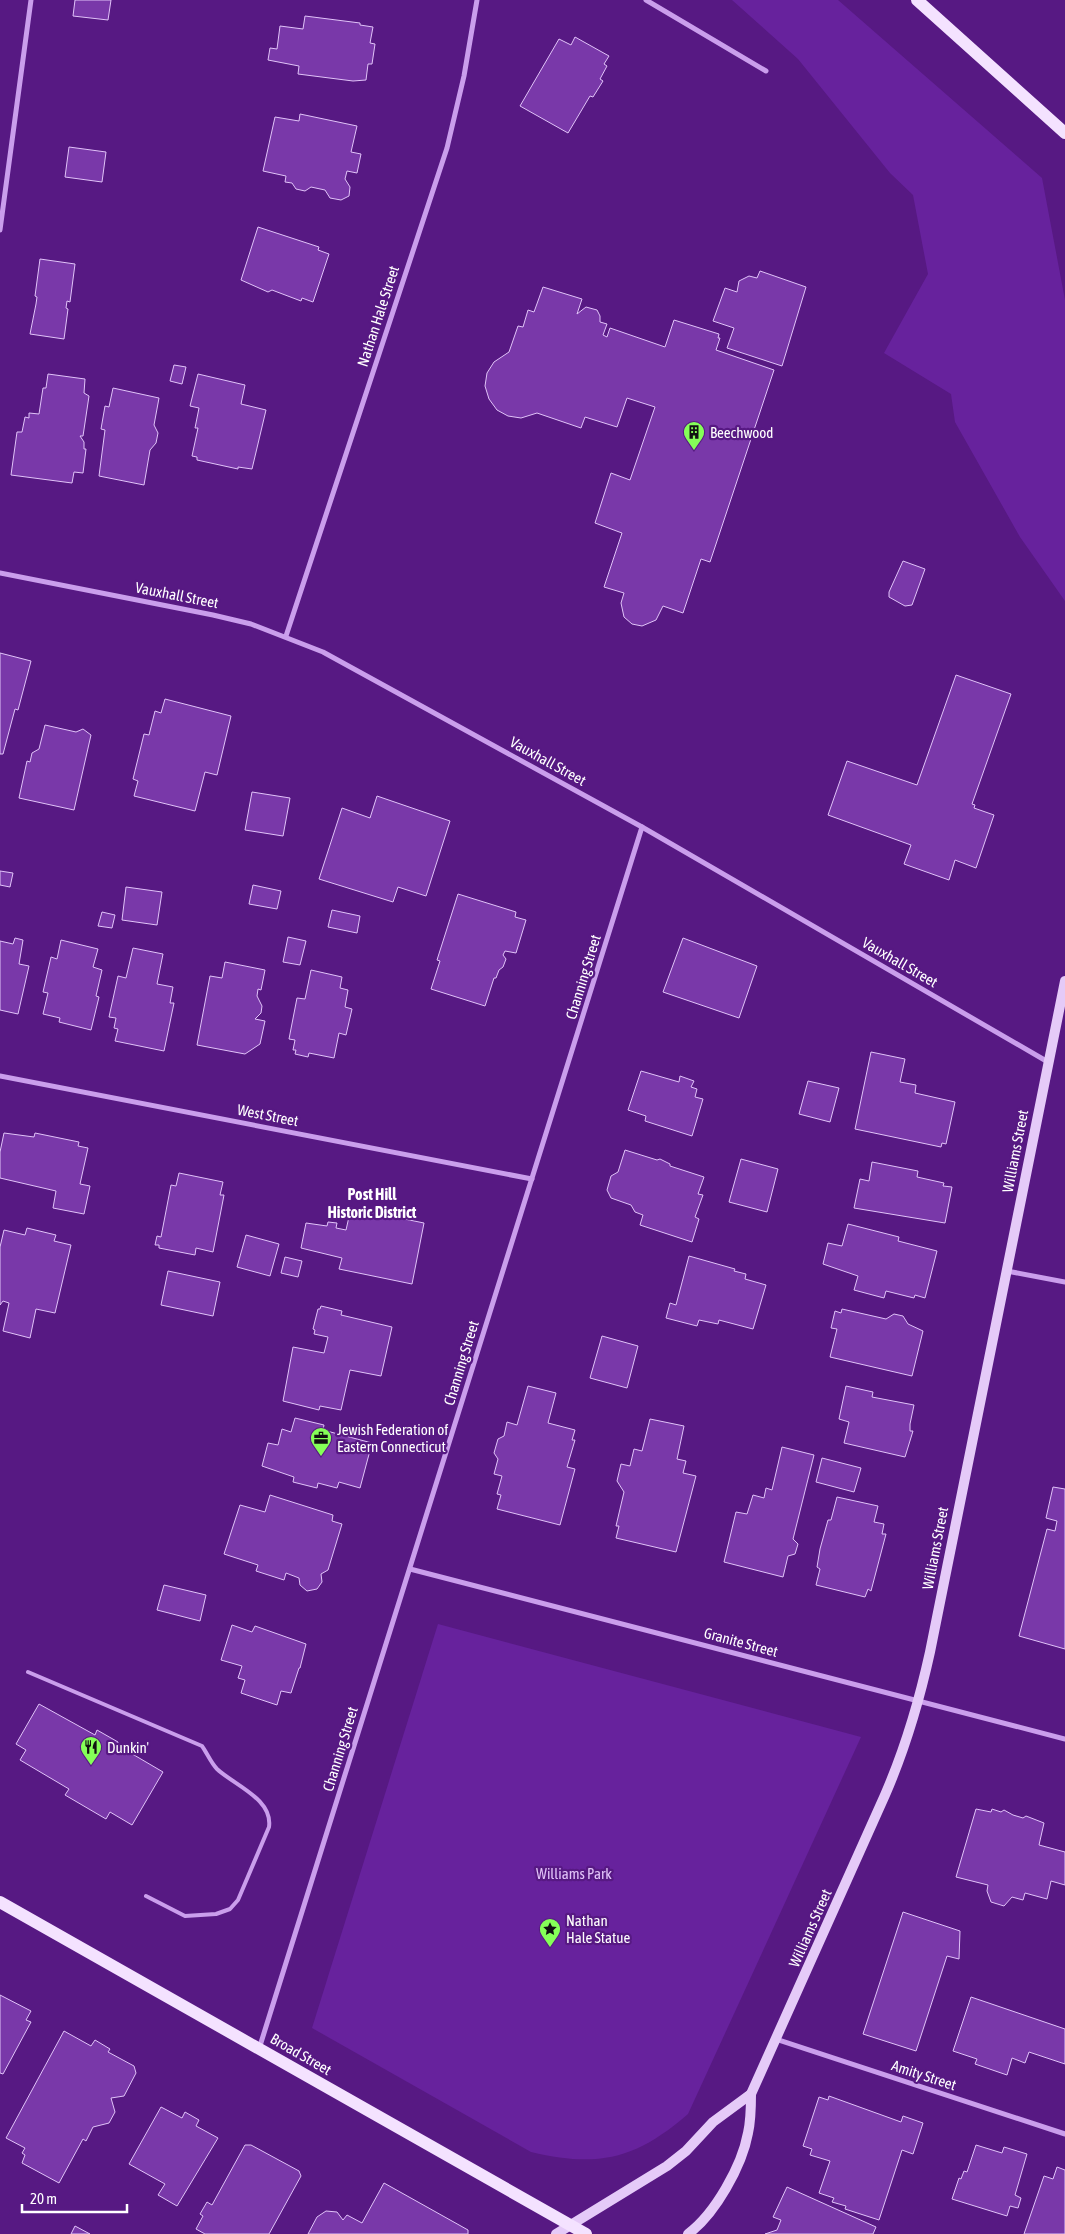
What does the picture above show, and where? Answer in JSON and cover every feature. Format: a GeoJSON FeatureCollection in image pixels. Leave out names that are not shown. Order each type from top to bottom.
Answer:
{"type":"FeatureCollection","features":[{"type":"Feature","properties":{"kind":"main road"},"geometry":{"type":"LineString","coordinates":[[917,0],[1065,133]]}},
{"type":"Feature","properties":{"kind":"main road","name":"Broad Street"},"geometry":{"type":"LineString","coordinates":[[0,1902],[586,2234]]}},
{"type":"Feature","properties":{"kind":"street"},"geometry":{"type":"LineString","coordinates":[[0,230],[31,0]]}},
{"type":"Feature","properties":{"kind":"street","name":"Nathan Hale Street"},"geometry":{"type":"LineString","coordinates":[[286,636],[446,148],[464,76],[476,0]]}},
{"type":"Feature","properties":{"kind":"street"},"geometry":{"type":"LineString","coordinates":[[646,0],[766,71]]}},
{"type":"Feature","properties":{"kind":"street","name":"Vauxhall Street"},"geometry":{"type":"LineString","coordinates":[[0,573],[214,614],[286,636],[323,652],[642,828],[1048,1062]]}},
{"type":"Feature","properties":{"kind":"street","name":"Channing Street"},"geometry":{"type":"LineString","coordinates":[[259,2049],[642,828]]}},
{"type":"Feature","properties":{"kind":"street","name":"Williams Street"},"geometry":{"type":"LineString","coordinates":[[688,2234],[711,2211],[735,2170],[749,2132],[751,2094],[901,1758],[918,1702],[1065,981]]}},
{"type":"Feature","properties":{"kind":"street","name":"West Street"},"geometry":{"type":"LineString","coordinates":[[0,1076],[532,1179]]}},
{"type":"Feature","properties":{"kind":"street"},"geometry":{"type":"LineString","coordinates":[[1007,1271],[1065,1282]]}},
{"type":"Feature","properties":{"kind":"street","name":"Granite Street"},"geometry":{"type":"LineString","coordinates":[[410,1569],[1065,1740]]}},
{"type":"Feature","properties":{"kind":"street","name":"Amity Street"},"geometry":{"type":"LineString","coordinates":[[776,2039],[1065,2134]]}},
{"type":"Feature","properties":{"kind":"street"},"geometry":{"type":"LineString","coordinates":[[556,2234],[667,2166],[726,2111],[751,2094]]}},
{"type":"Feature","properties":{"kind":"lane"},"geometry":{"type":"LineString","coordinates":[[28,1672],[202,1746],[216,1768],[265,1807],[270,1820],[269,1827],[238,1900],[230,1909],[200,1916],[186,1916],[146,1896]]}},
{"type":"Feature","properties":{"kind":"green space"},"geometry":{"type":"Polygon","coordinates":[[[732,0],[838,0],[1042,178],[1065,300],[1065,601],[1020,537],[955,422],[951,394],[884,353],[928,274],[913,195],[890,173],[798,59],[732,0]]]}},
{"type":"Feature","properties":{"kind":"green space","name":"Williams Park"},"geometry":{"type":"Polygon","coordinates":[[[438,1624],[861,1737],[688,2114],[651,2141],[616,2156],[597,2159],[577,2159],[531,2152],[312,2028],[438,1624]]]}},
{"type":"Feature","properties":{"kind":"building"},"geometry":{"type":"Polygon","coordinates":[[[75,0],[111,0],[108,20],[73,16],[75,0]]]}},
{"type":"Feature","properties":{"kind":"building"},"geometry":{"type":"Polygon","coordinates":[[[305,16],[360,23],[360,25],[373,27],[370,43],[375,44],[372,64],[368,64],[366,80],[353,81],[298,74],[299,66],[268,60],[270,48],[277,49],[280,26],[303,29],[305,16]]]}},
{"type":"Feature","properties":{"kind":"building"},"geometry":{"type":"Polygon","coordinates":[[[575,37],[609,56],[604,64],[607,66],[600,79],[603,81],[593,97],[590,96],[568,133],[520,106],[559,39],[571,45],[575,37]]]}},
{"type":"Feature","properties":{"kind":"building"},"geometry":{"type":"Polygon","coordinates":[[[300,114],[357,126],[351,152],[361,154],[357,173],[347,171],[345,179],[350,187],[349,196],[341,200],[330,198],[325,190],[311,187],[305,191],[296,189],[292,183],[285,182],[286,176],[263,171],[275,117],[299,121],[300,114]]]}},
{"type":"Feature","properties":{"kind":"building"},"geometry":{"type":"Polygon","coordinates":[[[69,147],[106,152],[102,182],[65,177],[69,147]]]}},
{"type":"Feature","properties":{"kind":"building"},"geometry":{"type":"Polygon","coordinates":[[[258,227],[319,247],[318,250],[329,254],[313,302],[302,298],[301,301],[272,290],[268,292],[241,280],[258,227]]]}},
{"type":"Feature","properties":{"kind":"building"},"geometry":{"type":"Polygon","coordinates":[[[40,259],[75,264],[70,302],[67,301],[66,308],[68,309],[64,339],[30,334],[37,297],[35,296],[40,259]]]}},
{"type":"Feature","properties":{"kind":"building"},"geometry":{"type":"Polygon","coordinates":[[[760,271],[806,287],[782,366],[727,348],[734,328],[713,321],[725,288],[737,292],[739,281],[749,276],[757,278],[760,271]]]}},
{"type":"Feature","properties":{"kind":"building","name":"Beechwood"},"geometry":{"type":"Polygon","coordinates":[[[543,287],[582,299],[577,314],[586,307],[597,310],[600,322],[607,324],[603,335],[607,337],[610,328],[665,347],[674,320],[719,334],[718,338],[720,338],[716,350],[774,370],[710,562],[701,559],[683,613],[663,606],[656,620],[642,626],[632,624],[624,617],[621,603],[624,593],[604,587],[622,533],[595,523],[611,473],[630,480],[655,407],[627,398],[617,427],[585,417],[581,428],[537,413],[521,418],[508,416],[497,410],[489,399],[485,386],[487,373],[494,362],[509,352],[518,326],[523,327],[528,310],[534,312],[543,287]]]}},
{"type":"Feature","properties":{"kind":"building"},"geometry":{"type":"Polygon","coordinates":[[[174,365],[186,367],[182,384],[170,381],[174,365]]]}},
{"type":"Feature","properties":{"kind":"building"},"geometry":{"type":"Polygon","coordinates":[[[48,374],[85,379],[84,393],[89,396],[83,436],[80,436],[84,442],[84,449],[86,449],[83,473],[74,472],[72,483],[11,475],[17,432],[22,432],[25,417],[29,418],[29,413],[39,414],[43,388],[46,388],[48,374]]]}},
{"type":"Feature","properties":{"kind":"building"},"geometry":{"type":"Polygon","coordinates":[[[198,374],[245,385],[241,404],[266,410],[252,469],[238,467],[238,469],[197,460],[197,457],[192,456],[198,428],[195,428],[199,408],[190,406],[198,374]]]}},
{"type":"Feature","properties":{"kind":"building"},"geometry":{"type":"Polygon","coordinates":[[[113,388],[159,398],[154,425],[158,433],[156,443],[150,450],[144,485],[99,476],[105,430],[101,429],[105,406],[109,407],[113,388]]]}},
{"type":"Feature","properties":{"kind":"building"},"geometry":{"type":"Polygon","coordinates":[[[903,561],[925,569],[912,605],[905,606],[889,597],[889,592],[903,561]]]}},
{"type":"Feature","properties":{"kind":"building"},"geometry":{"type":"Polygon","coordinates":[[[0,653],[31,661],[18,710],[15,709],[3,754],[0,754],[0,653]]]}},
{"type":"Feature","properties":{"kind":"building"},"geometry":{"type":"Polygon","coordinates":[[[956,675],[1011,694],[972,804],[975,805],[974,808],[994,815],[976,868],[955,860],[949,880],[904,864],[911,845],[828,815],[847,761],[917,785],[956,675]]]}},
{"type":"Feature","properties":{"kind":"building"},"geometry":{"type":"Polygon","coordinates":[[[165,699],[231,716],[217,775],[205,772],[195,811],[134,796],[138,781],[133,779],[144,734],[149,735],[155,711],[161,713],[165,699]]]}},
{"type":"Feature","properties":{"kind":"building"},"geometry":{"type":"Polygon","coordinates":[[[45,725],[76,732],[83,729],[91,735],[74,810],[19,798],[27,761],[30,762],[32,753],[39,749],[45,725]]]}},
{"type":"Feature","properties":{"kind":"building"},"geometry":{"type":"Polygon","coordinates":[[[252,792],[290,798],[283,836],[245,830],[252,792]]]}},
{"type":"Feature","properties":{"kind":"building"},"geometry":{"type":"Polygon","coordinates":[[[377,796],[450,821],[426,896],[398,887],[393,902],[319,879],[342,808],[370,818],[377,796]]]}},
{"type":"Feature","properties":{"kind":"building"},"geometry":{"type":"Polygon","coordinates":[[[0,871],[13,873],[10,887],[0,885],[0,871]]]}},
{"type":"Feature","properties":{"kind":"building"},"geometry":{"type":"Polygon","coordinates":[[[253,885],[281,891],[277,909],[249,904],[253,885]]]}},
{"type":"Feature","properties":{"kind":"building"},"geometry":{"type":"Polygon","coordinates":[[[126,887],[162,892],[157,925],[122,920],[126,887]]]}},
{"type":"Feature","properties":{"kind":"building"},"geometry":{"type":"Polygon","coordinates":[[[458,894],[516,912],[515,917],[526,920],[516,953],[505,951],[503,955],[506,959],[503,967],[499,970],[496,978],[494,978],[485,1006],[431,989],[440,961],[437,960],[458,894]]]}},
{"type":"Feature","properties":{"kind":"building"},"geometry":{"type":"Polygon","coordinates":[[[332,910],[360,916],[357,933],[328,927],[332,910]]]}},
{"type":"Feature","properties":{"kind":"building"},"geometry":{"type":"Polygon","coordinates":[[[102,912],[115,915],[112,928],[98,926],[102,912]]]}},
{"type":"Feature","properties":{"kind":"building"},"geometry":{"type":"Polygon","coordinates":[[[288,937],[306,941],[300,965],[283,962],[288,937]]]}},
{"type":"Feature","properties":{"kind":"building"},"geometry":{"type":"Polygon","coordinates":[[[15,938],[23,940],[19,964],[29,966],[18,1014],[0,1010],[0,941],[13,944],[15,938]]]}},
{"type":"Feature","properties":{"kind":"building"},"geometry":{"type":"Polygon","coordinates":[[[683,938],[757,966],[739,1018],[663,992],[683,938]]]}},
{"type":"Feature","properties":{"kind":"building"},"geometry":{"type":"Polygon","coordinates":[[[61,940],[98,949],[93,967],[102,970],[96,996],[99,997],[91,1030],[59,1022],[60,1018],[43,1014],[48,993],[43,992],[51,957],[57,959],[61,940]]]}},
{"type":"Feature","properties":{"kind":"building"},"geometry":{"type":"Polygon","coordinates":[[[133,948],[163,954],[157,984],[173,987],[170,1003],[174,1003],[164,1051],[115,1041],[118,1029],[114,1028],[116,1018],[109,1017],[118,976],[126,978],[133,948]]]}},
{"type":"Feature","properties":{"kind":"building"},"geometry":{"type":"Polygon","coordinates":[[[225,962],[265,970],[261,990],[258,989],[257,996],[262,1006],[261,1013],[255,1019],[265,1021],[260,1044],[245,1054],[197,1045],[210,976],[222,978],[225,962]]]}},
{"type":"Feature","properties":{"kind":"building"},"geometry":{"type":"Polygon","coordinates":[[[311,970],[342,977],[340,988],[348,990],[345,1007],[352,1009],[346,1035],[339,1033],[334,1058],[309,1053],[308,1057],[295,1054],[296,1050],[293,1050],[295,1040],[289,1039],[297,998],[305,999],[311,970]]]}},
{"type":"Feature","properties":{"kind":"building"},"geometry":{"type":"Polygon","coordinates":[[[871,1052],[905,1059],[900,1082],[916,1085],[915,1093],[955,1102],[946,1144],[942,1143],[941,1147],[855,1129],[871,1052]]]}},
{"type":"Feature","properties":{"kind":"building"},"geometry":{"type":"Polygon","coordinates":[[[641,1071],[679,1082],[680,1076],[694,1081],[691,1087],[697,1089],[695,1097],[703,1099],[692,1136],[645,1121],[646,1116],[628,1110],[641,1071]]]}},
{"type":"Feature","properties":{"kind":"building"},"geometry":{"type":"Polygon","coordinates":[[[808,1081],[839,1088],[830,1122],[799,1114],[808,1081]]]}},
{"type":"Feature","properties":{"kind":"building"},"geometry":{"type":"Polygon","coordinates":[[[4,1133],[34,1137],[35,1133],[79,1142],[78,1146],[88,1148],[80,1184],[90,1186],[84,1214],[53,1208],[56,1191],[0,1178],[0,1152],[4,1133]]]}},
{"type":"Feature","properties":{"kind":"building"},"geometry":{"type":"Polygon","coordinates":[[[625,1150],[657,1160],[660,1159],[670,1164],[670,1166],[704,1177],[698,1194],[703,1195],[695,1217],[699,1219],[692,1242],[640,1225],[643,1215],[635,1212],[631,1205],[611,1198],[607,1190],[611,1176],[618,1172],[625,1150]]]}},
{"type":"Feature","properties":{"kind":"building"},"geometry":{"type":"Polygon","coordinates":[[[741,1159],[778,1169],[767,1212],[729,1202],[741,1159]]]}},
{"type":"Feature","properties":{"kind":"building"},"geometry":{"type":"Polygon","coordinates":[[[872,1162],[918,1171],[917,1177],[944,1183],[943,1186],[952,1187],[945,1223],[854,1208],[860,1179],[869,1181],[872,1162]]]}},
{"type":"Feature","properties":{"kind":"building"},"geometry":{"type":"Polygon","coordinates":[[[179,1173],[223,1182],[220,1195],[224,1195],[213,1252],[196,1248],[195,1255],[159,1248],[159,1245],[155,1245],[157,1236],[161,1237],[171,1185],[176,1186],[179,1173]]]}},
{"type":"Feature","properties":{"kind":"building"},"geometry":{"type":"Polygon","coordinates":[[[351,1208],[424,1223],[412,1284],[339,1269],[342,1258],[301,1248],[306,1223],[327,1226],[328,1222],[337,1223],[336,1228],[346,1230],[351,1208]]]}},
{"type":"Feature","properties":{"kind":"building"},"geometry":{"type":"Polygon","coordinates":[[[848,1224],[899,1237],[898,1241],[937,1251],[925,1298],[915,1295],[914,1298],[886,1291],[884,1298],[854,1290],[858,1276],[823,1264],[828,1243],[842,1246],[848,1224]]]}},
{"type":"Feature","properties":{"kind":"building"},"geometry":{"type":"Polygon","coordinates":[[[27,1228],[56,1235],[54,1241],[71,1245],[55,1313],[36,1309],[30,1338],[3,1331],[9,1303],[3,1301],[0,1305],[0,1247],[4,1230],[25,1235],[27,1228]]]}},
{"type":"Feature","properties":{"kind":"building"},"geometry":{"type":"Polygon","coordinates":[[[246,1235],[279,1244],[270,1276],[237,1267],[246,1235]]]}},
{"type":"Feature","properties":{"kind":"building"},"geometry":{"type":"Polygon","coordinates":[[[689,1256],[735,1269],[734,1271],[746,1274],[745,1279],[766,1285],[753,1329],[719,1320],[718,1324],[699,1320],[697,1326],[666,1318],[670,1303],[676,1305],[689,1256]]]}},
{"type":"Feature","properties":{"kind":"building"},"geometry":{"type":"Polygon","coordinates":[[[285,1257],[302,1261],[298,1277],[281,1273],[285,1257]]]}},
{"type":"Feature","properties":{"kind":"building"},"geometry":{"type":"Polygon","coordinates":[[[168,1271],[220,1282],[213,1316],[161,1305],[168,1271]]]}},
{"type":"Feature","properties":{"kind":"building"},"geometry":{"type":"Polygon","coordinates":[[[321,1306],[342,1311],[341,1315],[392,1327],[381,1376],[350,1370],[341,1410],[320,1406],[319,1410],[283,1401],[293,1347],[324,1353],[328,1337],[314,1334],[315,1330],[313,1329],[318,1309],[321,1306]]]}},
{"type":"Feature","properties":{"kind":"building"},"geometry":{"type":"Polygon","coordinates":[[[842,1309],[886,1319],[894,1314],[903,1316],[908,1324],[923,1331],[912,1376],[830,1357],[837,1329],[831,1328],[835,1311],[841,1313],[842,1309]]]}},
{"type":"Feature","properties":{"kind":"building"},"geometry":{"type":"Polygon","coordinates":[[[602,1336],[638,1346],[627,1388],[590,1378],[602,1336]]]}},
{"type":"Feature","properties":{"kind":"building"},"geometry":{"type":"Polygon","coordinates":[[[528,1386],[556,1393],[548,1423],[575,1430],[572,1440],[575,1440],[567,1467],[575,1469],[560,1525],[497,1509],[501,1495],[497,1494],[502,1476],[494,1474],[498,1459],[494,1453],[498,1439],[504,1436],[507,1422],[517,1425],[528,1386]]]}},
{"type":"Feature","properties":{"kind":"building"},"geometry":{"type":"Polygon","coordinates":[[[846,1386],[873,1392],[872,1397],[914,1405],[910,1424],[910,1431],[913,1431],[905,1457],[844,1443],[849,1422],[839,1419],[846,1386]]]}},
{"type":"Feature","properties":{"kind":"building"},"geometry":{"type":"Polygon","coordinates":[[[295,1418],[324,1425],[323,1430],[372,1443],[360,1488],[339,1482],[337,1488],[318,1483],[317,1488],[293,1482],[294,1477],[262,1466],[268,1443],[278,1445],[282,1429],[291,1432],[295,1418]]]}},
{"type":"Feature","properties":{"kind":"building"},"geometry":{"type":"Polygon","coordinates":[[[650,1419],[684,1426],[677,1459],[686,1461],[683,1473],[696,1476],[676,1552],[616,1538],[619,1526],[616,1526],[624,1492],[617,1481],[621,1464],[630,1466],[634,1449],[642,1451],[650,1419]]]}},
{"type":"Feature","properties":{"kind":"building"},"geometry":{"type":"Polygon","coordinates":[[[782,1447],[814,1455],[793,1539],[798,1544],[795,1554],[788,1556],[783,1577],[724,1562],[736,1512],[747,1514],[753,1495],[764,1498],[766,1488],[772,1490],[782,1447]]]}},
{"type":"Feature","properties":{"kind":"building"},"geometry":{"type":"Polygon","coordinates":[[[822,1458],[861,1468],[854,1492],[816,1482],[822,1458]]]}},
{"type":"Feature","properties":{"kind":"building"},"geometry":{"type":"Polygon","coordinates":[[[1053,1487],[1065,1489],[1065,1649],[1019,1636],[1047,1529],[1055,1531],[1057,1521],[1046,1518],[1053,1487]]]}},
{"type":"Feature","properties":{"kind":"building"},"geometry":{"type":"Polygon","coordinates":[[[270,1495],[333,1515],[332,1521],[342,1524],[328,1570],[321,1574],[322,1582],[317,1589],[307,1591],[300,1585],[299,1578],[286,1573],[284,1580],[256,1571],[258,1565],[224,1554],[240,1505],[265,1512],[270,1495]]]}},
{"type":"Feature","properties":{"kind":"building"},"geometry":{"type":"Polygon","coordinates":[[[837,1497],[878,1506],[874,1522],[884,1524],[882,1534],[886,1534],[871,1591],[868,1589],[865,1597],[816,1585],[820,1569],[817,1567],[820,1549],[837,1497]]]}},
{"type":"Feature","properties":{"kind":"building"},"geometry":{"type":"Polygon","coordinates":[[[164,1585],[206,1595],[200,1621],[157,1610],[164,1585]]]}},
{"type":"Feature","properties":{"kind":"building"},"geometry":{"type":"Polygon","coordinates":[[[232,1625],[252,1632],[255,1626],[306,1644],[291,1693],[281,1691],[277,1705],[241,1693],[245,1680],[238,1678],[242,1666],[221,1660],[232,1625]]]}},
{"type":"Feature","properties":{"kind":"building","name":"Dunkin'"},"geometry":{"type":"Polygon","coordinates":[[[39,1704],[95,1735],[97,1730],[118,1742],[117,1745],[163,1772],[132,1825],[110,1812],[106,1819],[65,1795],[69,1789],[20,1760],[26,1750],[16,1744],[39,1704]]]}},
{"type":"Feature","properties":{"kind":"building"},"geometry":{"type":"Polygon","coordinates":[[[976,1809],[991,1812],[992,1809],[1001,1812],[1004,1810],[1013,1815],[1023,1818],[1026,1816],[1044,1823],[1039,1845],[1065,1852],[1065,1885],[1051,1881],[1047,1899],[1025,1893],[1023,1900],[1012,1897],[1004,1906],[991,1902],[987,1891],[988,1885],[956,1877],[976,1809]]]}},
{"type":"Feature","properties":{"kind":"building"},"geometry":{"type":"Polygon","coordinates":[[[903,1912],[960,1931],[959,1959],[947,1956],[916,2051],[863,2034],[903,1912]]]}},
{"type":"Feature","properties":{"kind":"building"},"geometry":{"type":"Polygon","coordinates":[[[0,1995],[31,2011],[26,2020],[31,2022],[3,2074],[0,2073],[0,1995]]]}},
{"type":"Feature","properties":{"kind":"building"},"geometry":{"type":"Polygon","coordinates":[[[971,1997],[1065,2029],[1065,2064],[1029,2052],[1025,2063],[1012,2058],[1007,2075],[975,2064],[977,2059],[953,2051],[971,1997]]]}},
{"type":"Feature","properties":{"kind":"building"},"geometry":{"type":"Polygon","coordinates":[[[64,2031],[91,2046],[95,2040],[110,2049],[108,2052],[134,2066],[136,2073],[124,2096],[111,2098],[115,2112],[109,2123],[93,2127],[86,2141],[83,2139],[59,2183],[22,2163],[25,2155],[22,2153],[25,2148],[6,2138],[64,2031]]]}},
{"type":"Feature","properties":{"kind":"building"},"geometry":{"type":"Polygon","coordinates":[[[829,2096],[901,2122],[903,2116],[923,2123],[913,2154],[902,2150],[879,2220],[845,2209],[846,2206],[832,2202],[834,2198],[819,2193],[830,2161],[810,2155],[812,2149],[803,2146],[819,2097],[828,2100],[829,2096]]]}},
{"type":"Feature","properties":{"kind":"building"},"geometry":{"type":"Polygon","coordinates":[[[161,2107],[182,2118],[185,2112],[199,2120],[196,2126],[218,2138],[177,2206],[158,2195],[165,2184],[129,2164],[161,2107]]]}},
{"type":"Feature","properties":{"kind":"building"},"geometry":{"type":"Polygon","coordinates":[[[245,2145],[251,2145],[299,2171],[301,2176],[269,2234],[205,2234],[196,2229],[203,2216],[200,2214],[207,2202],[212,2205],[245,2145]]]}},
{"type":"Feature","properties":{"kind":"building"},"geometry":{"type":"Polygon","coordinates":[[[976,2145],[1002,2153],[1004,2147],[1027,2154],[1015,2195],[1021,2198],[1018,2208],[1010,2206],[1007,2216],[952,2199],[959,2178],[961,2179],[964,2171],[967,2172],[976,2145]]]}},
{"type":"Feature","properties":{"kind":"building"},"geometry":{"type":"Polygon","coordinates":[[[1057,2167],[1065,2170],[1065,2234],[1024,2234],[1044,2176],[1053,2179],[1057,2167]]]}},
{"type":"Feature","properties":{"kind":"building"},"geometry":{"type":"Polygon","coordinates":[[[384,2183],[468,2230],[468,2234],[308,2234],[317,2217],[326,2211],[337,2212],[343,2220],[347,2215],[362,2223],[384,2183]]]}},
{"type":"Feature","properties":{"kind":"building"},"geometry":{"type":"Polygon","coordinates":[[[787,2187],[876,2227],[873,2234],[765,2234],[777,2230],[781,2220],[773,2217],[787,2187]]]}},
{"type":"Feature","properties":{"kind":"building"},"geometry":{"type":"Polygon","coordinates":[[[75,2226],[90,2234],[71,2234],[75,2226]]]}},
{"type":"Feature","properties":{"kind":"place","name":"Beechwood"},"geometry":{"type":"Point","coordinates":[694,451]}},
{"type":"Feature","properties":{"kind":"place","name":"Jewish Federation of Eastern Connecticut"},"geometry":{"type":"Point","coordinates":[321,1457]}},
{"type":"Feature","properties":{"kind":"place","name":"Dunkin'"},"geometry":{"type":"Point","coordinates":[91,1766]}},
{"type":"Feature","properties":{"kind":"place","name":"Nathan Hale Statue"},"geometry":{"type":"Point","coordinates":[550,1948]}},
{"type":"Feature","properties":{"kind":"district","name":"Post Hill Historic District"},"geometry":{"type":"Point","coordinates":[372,1203]}}]}
